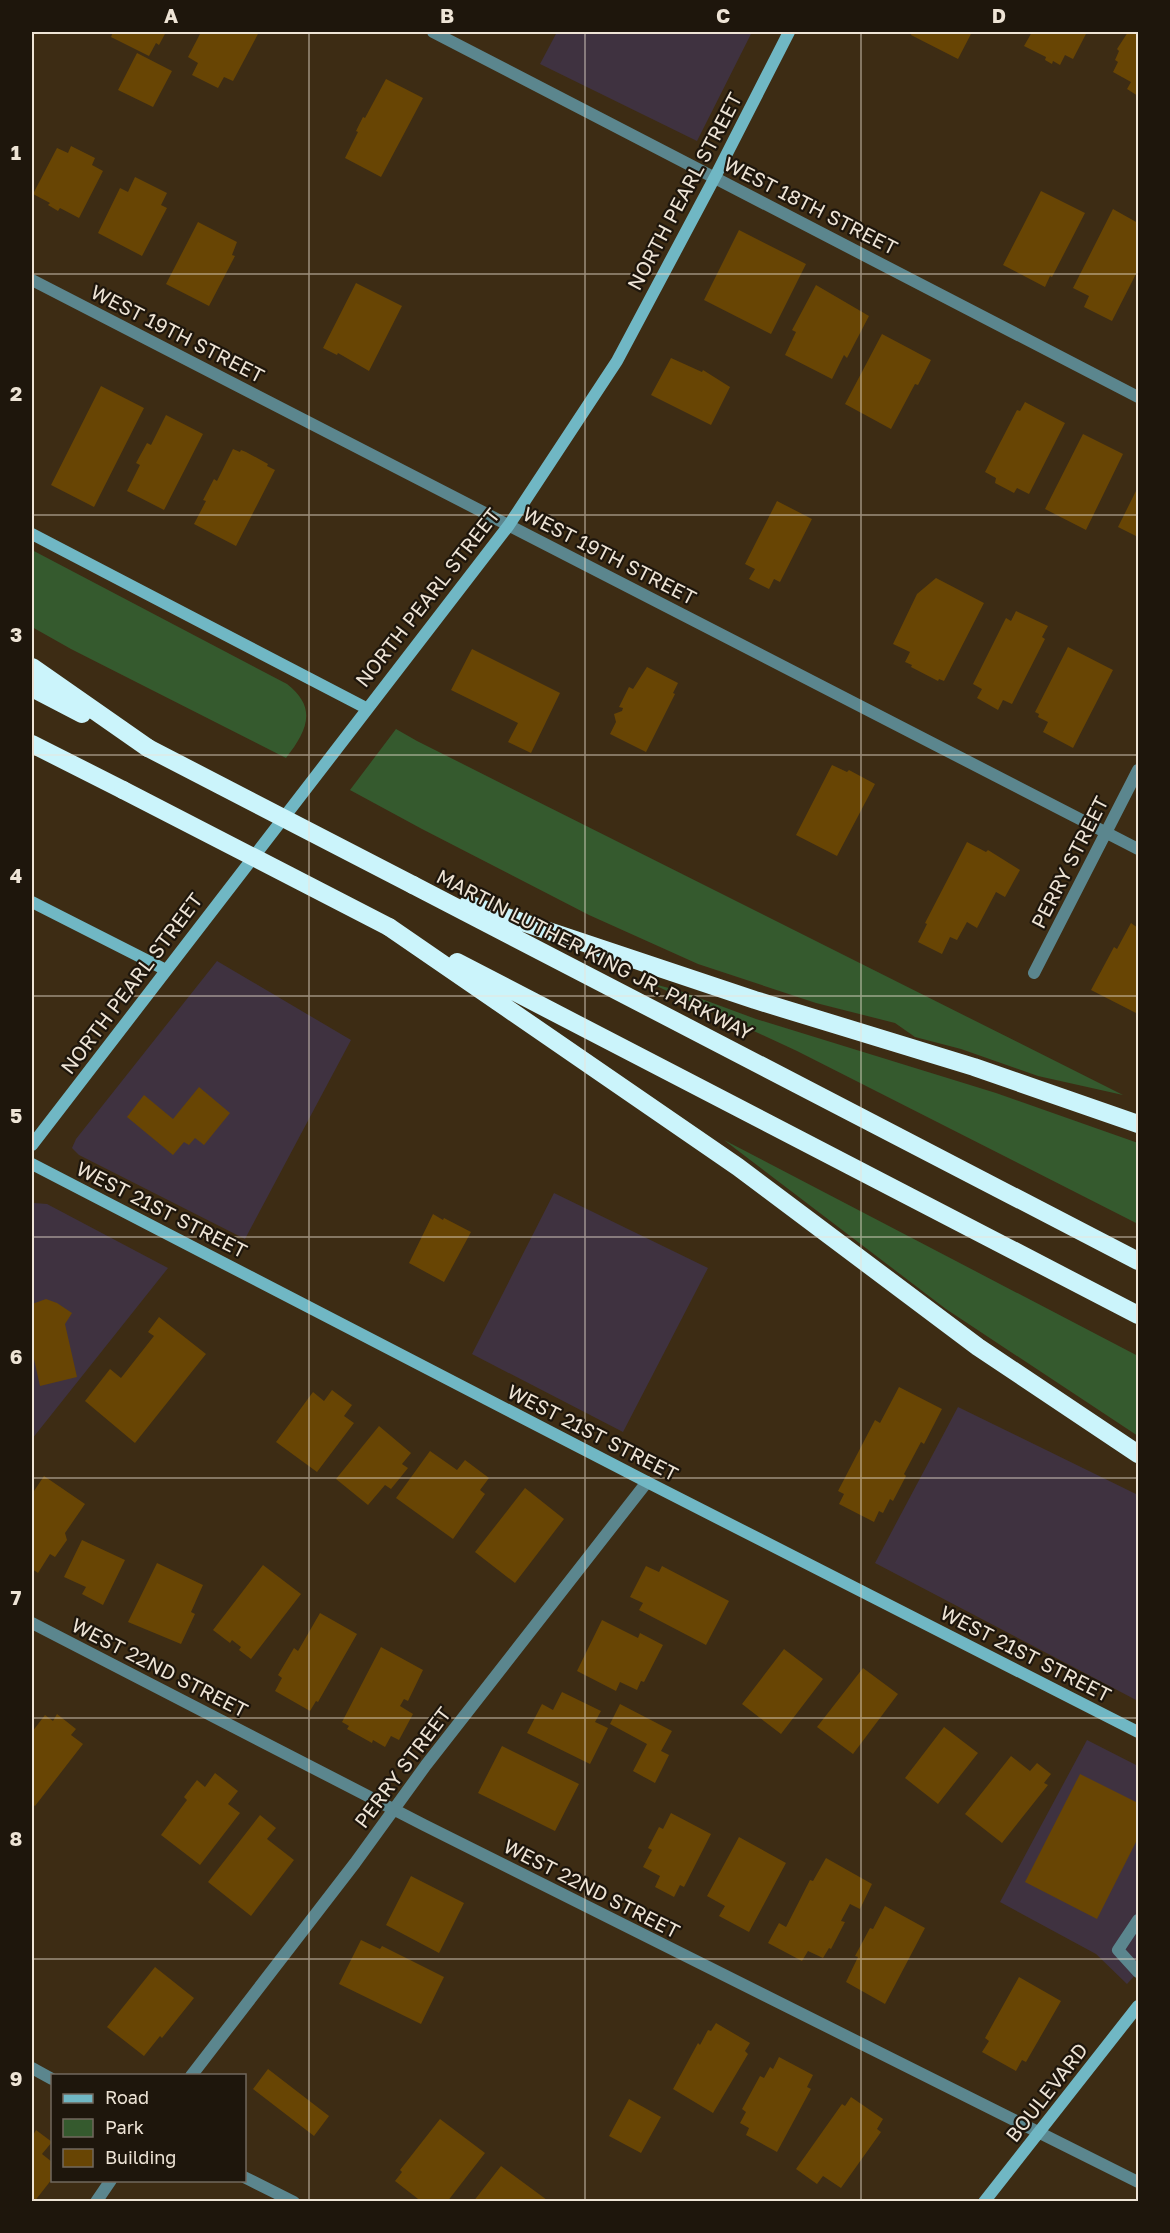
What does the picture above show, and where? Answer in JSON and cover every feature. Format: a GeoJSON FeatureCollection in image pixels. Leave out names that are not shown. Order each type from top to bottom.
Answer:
{"type":"FeatureCollection","features":[{"type":"Feature","properties":{"kind":"highway"},"geometry":{"type":"LineString","coordinates":[[32,667],[148,748]]}},
{"type":"Feature","properties":{"kind":"highway","name":"MARTIN LUTHER KING JR. PARKWAY"},"geometry":{"type":"LineString","coordinates":[[32,688],[1138,1261]]}},
{"type":"Feature","properties":{"kind":"highway"},"geometry":{"type":"LineString","coordinates":[[34,747],[123,790],[1138,1315]]}},
{"type":"Feature","properties":{"kind":"highway"},"geometry":{"type":"LineString","coordinates":[[413,885],[724,990],[974,1067],[1138,1124]]}},
{"type":"Feature","properties":{"kind":"highway"},"geometry":{"type":"LineString","coordinates":[[389,927],[738,1167],[978,1347],[1138,1454]]}},
{"type":"Feature","properties":{"kind":"street","name":"WEST 18TH STREET"},"geometry":{"type":"LineString","coordinates":[[433,32],[1138,397]]}},
{"type":"Feature","properties":{"kind":"street","name":"NORTH PEARL STREET"},"geometry":{"type":"LineString","coordinates":[[32,1145],[509,525],[617,361],[789,32]]}},
{"type":"Feature","properties":{"kind":"street","name":"WEST 19TH STREET"},"geometry":{"type":"LineString","coordinates":[[32,280],[1138,849]]}},
{"type":"Feature","properties":{"kind":"street"},"geometry":{"type":"LineString","coordinates":[[32,534],[366,708]]}},
{"type":"Feature","properties":{"kind":"street","name":"PERRY STREET"},"geometry":{"type":"LineString","coordinates":[[1034,973],[1138,770]]}},
{"type":"Feature","properties":{"kind":"street"},"geometry":{"type":"LineString","coordinates":[[32,902],[166,970]]}},
{"type":"Feature","properties":{"kind":"street","name":"WEST 21ST STREET"},"geometry":{"type":"LineString","coordinates":[[32,1164],[647,1482],[1138,1732]]}},
{"type":"Feature","properties":{"kind":"street","name":"PERRY STREET"},"geometry":{"type":"LineString","coordinates":[[192,2074],[356,1863],[426,1765],[647,1482]]}},
{"type":"Feature","properties":{"kind":"street","name":"WEST 22ND STREET"},"geometry":{"type":"LineString","coordinates":[[32,1623],[394,1810],[1138,2182]]}},
{"type":"Feature","properties":{"kind":"street"},"geometry":{"type":"LineString","coordinates":[[1138,1920],[1118,1950],[1138,1972]]}},
{"type":"Feature","properties":{"kind":"street","name":"BOULEVARD"},"geometry":{"type":"LineString","coordinates":[[984,2202],[1138,2006]]}},
{"type":"Feature","properties":{"kind":"street"},"geometry":{"type":"LineString","coordinates":[[32,2068],[51,2078]]}},
{"type":"Feature","properties":{"kind":"street"},"geometry":{"type":"LineString","coordinates":[[246,2177],[294,2202]]}},
{"type":"Feature","properties":{"kind":"street"},"geometry":{"type":"LineString","coordinates":[[96,2202],[110,2182]]}},
{"type":"Feature","properties":{"kind":"shaded area"},"geometry":{"type":"Polygon","coordinates":[[[557,32],[752,32],[697,141],[540,64],[557,32]]]}},
{"type":"Feature","properties":{"kind":"shaded area"},"geometry":{"type":"Polygon","coordinates":[[[217,961],[351,1040],[245,1239],[79,1155],[72,1148],[76,1139],[217,961]]]}},
{"type":"Feature","properties":{"kind":"shaded area"},"geometry":{"type":"Polygon","coordinates":[[[554,1193],[708,1268],[623,1432],[472,1354],[554,1193]]]}},
{"type":"Feature","properties":{"kind":"shaded area"},"geometry":{"type":"Polygon","coordinates":[[[34,1203],[47,1204],[168,1268],[32,1439],[32,1205],[34,1203]]]}},
{"type":"Feature","properties":{"kind":"shaded area"},"geometry":{"type":"Polygon","coordinates":[[[958,1407],[1138,1495],[1138,1701],[875,1563],[958,1407]]]}},
{"type":"Feature","properties":{"kind":"shaded area"},"geometry":{"type":"Polygon","coordinates":[[[1087,1740],[1138,1766],[1138,1972],[1127,1984],[1096,1954],[1000,1902],[1087,1740]]]}},
{"type":"Feature","properties":{"kind":"green space"},"geometry":{"type":"Polygon","coordinates":[[[32,550],[287,684],[303,702],[306,720],[304,729],[286,758],[32,627],[32,550]]]}},
{"type":"Feature","properties":{"kind":"green space"},"geometry":{"type":"Polygon","coordinates":[[[396,729],[1123,1095],[1038,1076],[961,1049],[915,1037],[895,1023],[816,1003],[698,964],[589,915],[350,790],[396,729]]]}},
{"type":"Feature","properties":{"kind":"green space"},"geometry":{"type":"Polygon","coordinates":[[[650,983],[680,991],[756,1019],[996,1093],[1138,1143],[1138,1224],[797,1051],[650,983]]]}},
{"type":"Feature","properties":{"kind":"green space"},"geometry":{"type":"Polygon","coordinates":[[[724,1140],[1138,1356],[1138,1436],[946,1309],[724,1140]]]}},
{"type":"Feature","properties":{"kind":"building"},"geometry":{"type":"Polygon","coordinates":[[[113,32],[166,32],[159,45],[156,43],[149,56],[111,37],[113,32]]]}},
{"type":"Feature","properties":{"kind":"building"},"geometry":{"type":"Polygon","coordinates":[[[201,32],[259,32],[233,81],[224,77],[218,88],[192,75],[198,63],[188,57],[201,32]]]}},
{"type":"Feature","properties":{"kind":"building"},"geometry":{"type":"Polygon","coordinates":[[[912,32],[972,32],[958,59],[911,35],[912,32]]]}},
{"type":"Feature","properties":{"kind":"building"},"geometry":{"type":"Polygon","coordinates":[[[1032,32],[1087,32],[1073,59],[1065,55],[1060,65],[1053,61],[1052,64],[1045,60],[1046,57],[1024,46],[1032,32]]]}},
{"type":"Feature","properties":{"kind":"building"},"geometry":{"type":"Polygon","coordinates":[[[1128,32],[1138,32],[1138,96],[1127,89],[1131,82],[1113,72],[1118,62],[1115,60],[1119,51],[1117,49],[1128,32]]]}},
{"type":"Feature","properties":{"kind":"building"},"geometry":{"type":"Polygon","coordinates":[[[137,53],[172,71],[153,107],[118,90],[137,53]]]}},
{"type":"Feature","properties":{"kind":"building"},"geometry":{"type":"Polygon","coordinates":[[[386,79],[423,98],[381,177],[345,158],[363,117],[365,118],[386,79]]]}},
{"type":"Feature","properties":{"kind":"building"},"geometry":{"type":"Polygon","coordinates":[[[71,146],[95,158],[92,165],[103,171],[79,218],[60,208],[58,211],[48,205],[50,203],[33,194],[57,148],[68,153],[71,146]]]}},
{"type":"Feature","properties":{"kind":"building"},"geometry":{"type":"Polygon","coordinates":[[[135,177],[167,193],[161,205],[167,208],[142,256],[98,233],[120,188],[128,192],[135,177]]]}},
{"type":"Feature","properties":{"kind":"building"},"geometry":{"type":"Polygon","coordinates":[[[1041,191],[1085,213],[1045,287],[1003,265],[1041,191]]]}},
{"type":"Feature","properties":{"kind":"building"},"geometry":{"type":"Polygon","coordinates":[[[1113,209],[1138,223],[1138,270],[1112,321],[1084,307],[1089,296],[1073,288],[1113,209]]]}},
{"type":"Feature","properties":{"kind":"building"},"geometry":{"type":"Polygon","coordinates":[[[198,222],[237,242],[232,255],[235,256],[209,306],[166,284],[198,222]]]}},
{"type":"Feature","properties":{"kind":"building"},"geometry":{"type":"Polygon","coordinates":[[[739,230],[806,264],[771,334],[704,300],[739,230]]]}},
{"type":"Feature","properties":{"kind":"building"},"geometry":{"type":"Polygon","coordinates":[[[356,283],[402,306],[369,371],[338,353],[337,355],[323,348],[356,283]]]}},
{"type":"Feature","properties":{"kind":"building"},"geometry":{"type":"Polygon","coordinates":[[[816,285],[869,316],[847,358],[844,355],[832,379],[785,355],[796,332],[792,330],[816,285]]]}},
{"type":"Feature","properties":{"kind":"building"},"geometry":{"type":"Polygon","coordinates":[[[882,334],[931,360],[918,385],[915,384],[891,429],[845,404],[882,334]]]}},
{"type":"Feature","properties":{"kind":"building"},"geometry":{"type":"Polygon","coordinates":[[[671,358],[702,372],[703,370],[730,387],[711,425],[651,395],[671,358]]]}},
{"type":"Feature","properties":{"kind":"building"},"geometry":{"type":"Polygon","coordinates":[[[101,386],[144,408],[94,507],[51,485],[101,386]]]}},
{"type":"Feature","properties":{"kind":"building"},"geometry":{"type":"Polygon","coordinates":[[[1025,402],[1065,423],[1029,494],[1017,488],[1014,493],[995,483],[996,478],[985,472],[1017,410],[1020,411],[1025,402]]]}},
{"type":"Feature","properties":{"kind":"building"},"geometry":{"type":"Polygon","coordinates":[[[166,415],[203,434],[164,510],[127,491],[140,465],[136,463],[147,443],[151,445],[166,415]]]}},
{"type":"Feature","properties":{"kind":"building"},"geometry":{"type":"Polygon","coordinates":[[[1083,434],[1123,454],[1086,530],[1045,509],[1083,434]]]}},
{"type":"Feature","properties":{"kind":"building"},"geometry":{"type":"Polygon","coordinates":[[[233,449],[246,452],[275,470],[236,546],[194,524],[206,501],[203,500],[214,479],[217,481],[233,449]]]}},
{"type":"Feature","properties":{"kind":"building"},"geometry":{"type":"Polygon","coordinates":[[[1138,487],[1138,537],[1118,527],[1138,487]]]}},
{"type":"Feature","properties":{"kind":"building"},"geometry":{"type":"Polygon","coordinates":[[[777,501],[812,519],[780,582],[774,579],[769,589],[749,579],[755,569],[745,564],[777,501]]]}},
{"type":"Feature","properties":{"kind":"building"},"geometry":{"type":"Polygon","coordinates":[[[936,578],[984,603],[944,681],[939,679],[938,681],[911,667],[912,665],[905,662],[910,652],[893,644],[917,594],[936,578]]]}},
{"type":"Feature","properties":{"kind":"building"},"geometry":{"type":"Polygon","coordinates":[[[1016,611],[1048,626],[1042,637],[1045,639],[1012,704],[1003,700],[998,710],[977,698],[982,689],[973,684],[1006,618],[1011,621],[1016,611]]]}},
{"type":"Feature","properties":{"kind":"building"},"geometry":{"type":"Polygon","coordinates":[[[1068,647],[1113,670],[1073,748],[1043,732],[1048,722],[1038,717],[1039,714],[1035,712],[1068,647]]]}},
{"type":"Feature","properties":{"kind":"building"},"geometry":{"type":"Polygon","coordinates":[[[472,649],[560,693],[531,753],[508,742],[518,723],[451,690],[472,649]]]}},
{"type":"Feature","properties":{"kind":"building"},"geometry":{"type":"Polygon","coordinates":[[[647,667],[678,683],[673,693],[675,694],[646,752],[610,734],[616,722],[614,714],[622,711],[623,708],[619,707],[629,687],[633,689],[647,667]]]}},
{"type":"Feature","properties":{"kind":"building"},"geometry":{"type":"Polygon","coordinates":[[[832,765],[847,772],[849,770],[875,784],[837,856],[796,835],[832,765]]]}},
{"type":"Feature","properties":{"kind":"building"},"geometry":{"type":"Polygon","coordinates":[[[967,842],[986,852],[988,850],[1020,870],[1005,897],[996,892],[977,928],[967,922],[957,940],[950,937],[942,954],[918,942],[927,924],[925,923],[967,842]]]}},
{"type":"Feature","properties":{"kind":"building"},"geometry":{"type":"Polygon","coordinates":[[[1131,923],[1138,928],[1138,1008],[1136,1013],[1091,990],[1114,947],[1117,949],[1131,923]]]}},
{"type":"Feature","properties":{"kind":"building"},"geometry":{"type":"Polygon","coordinates":[[[199,1087],[230,1113],[204,1145],[195,1138],[189,1145],[184,1142],[173,1155],[127,1117],[144,1095],[173,1119],[199,1087]]]}},
{"type":"Feature","properties":{"kind":"building"},"geometry":{"type":"Polygon","coordinates":[[[433,1214],[471,1232],[444,1282],[409,1263],[433,1214]]]}},
{"type":"Feature","properties":{"kind":"building"},"geometry":{"type":"Polygon","coordinates":[[[46,1299],[72,1313],[65,1324],[77,1377],[40,1386],[32,1350],[32,1304],[46,1299]]]}},
{"type":"Feature","properties":{"kind":"building"},"geometry":{"type":"Polygon","coordinates":[[[159,1317],[206,1354],[135,1443],[85,1401],[110,1369],[121,1378],[154,1336],[148,1332],[159,1317]]]}},
{"type":"Feature","properties":{"kind":"building"},"geometry":{"type":"Polygon","coordinates":[[[899,1387],[942,1409],[924,1444],[921,1442],[893,1501],[890,1499],[883,1513],[879,1511],[874,1522],[839,1504],[844,1494],[838,1491],[875,1420],[880,1423],[899,1387]]]}},
{"type":"Feature","properties":{"kind":"building"},"geometry":{"type":"Polygon","coordinates":[[[332,1390],[352,1405],[344,1416],[354,1423],[317,1472],[276,1442],[313,1392],[324,1401],[332,1390]]]}},
{"type":"Feature","properties":{"kind":"building"},"geometry":{"type":"Polygon","coordinates":[[[379,1426],[411,1453],[402,1464],[408,1468],[391,1489],[385,1485],[368,1505],[336,1479],[379,1426]]]}},
{"type":"Feature","properties":{"kind":"building"},"geometry":{"type":"Polygon","coordinates":[[[430,1451],[457,1470],[465,1460],[489,1478],[480,1490],[485,1494],[453,1539],[396,1498],[430,1451]]]}},
{"type":"Feature","properties":{"kind":"building"},"geometry":{"type":"Polygon","coordinates":[[[44,1476],[85,1504],[65,1533],[67,1540],[55,1557],[50,1554],[38,1573],[32,1569],[32,1494],[44,1476]]]}},
{"type":"Feature","properties":{"kind":"building"},"geometry":{"type":"Polygon","coordinates":[[[525,1488],[564,1519],[515,1583],[475,1552],[525,1488]]]}},
{"type":"Feature","properties":{"kind":"building"},"geometry":{"type":"Polygon","coordinates":[[[82,1540],[125,1560],[103,1605],[82,1594],[86,1587],[64,1577],[82,1540]]]}},
{"type":"Feature","properties":{"kind":"building"},"geometry":{"type":"Polygon","coordinates":[[[157,1563],[203,1585],[191,1612],[195,1614],[181,1644],[128,1622],[157,1563]]]}},
{"type":"Feature","properties":{"kind":"building"},"geometry":{"type":"Polygon","coordinates":[[[263,1565],[301,1594],[251,1659],[239,1650],[241,1647],[232,1640],[230,1643],[213,1630],[263,1565]]]}},
{"type":"Feature","properties":{"kind":"building"},"geometry":{"type":"Polygon","coordinates":[[[646,1566],[659,1572],[662,1566],[729,1601],[706,1645],[639,1610],[643,1603],[630,1597],[646,1566]]]}},
{"type":"Feature","properties":{"kind":"building"},"geometry":{"type":"Polygon","coordinates":[[[320,1613],[357,1634],[318,1702],[316,1701],[310,1711],[275,1691],[282,1678],[278,1675],[294,1648],[298,1651],[320,1613]]]}},
{"type":"Feature","properties":{"kind":"building"},"geometry":{"type":"Polygon","coordinates":[[[602,1620],[638,1638],[640,1633],[663,1645],[644,1682],[641,1681],[637,1690],[620,1682],[616,1691],[577,1671],[602,1620]]]}},
{"type":"Feature","properties":{"kind":"building"},"geometry":{"type":"Polygon","coordinates":[[[381,1647],[423,1670],[408,1701],[404,1699],[400,1706],[413,1714],[399,1740],[391,1736],[385,1747],[373,1740],[372,1743],[347,1729],[349,1726],[342,1722],[381,1647]]]}},
{"type":"Feature","properties":{"kind":"building"},"geometry":{"type":"Polygon","coordinates":[[[784,1649],[823,1679],[781,1734],[742,1704],[784,1649]]]}},
{"type":"Feature","properties":{"kind":"building"},"geometry":{"type":"Polygon","coordinates":[[[863,1668],[898,1694],[853,1754],[817,1727],[863,1668]]]}},
{"type":"Feature","properties":{"kind":"building"},"geometry":{"type":"Polygon","coordinates":[[[562,1692],[601,1711],[595,1722],[608,1728],[590,1764],[527,1733],[542,1704],[553,1710],[562,1692]]]}},
{"type":"Feature","properties":{"kind":"building"},"geometry":{"type":"Polygon","coordinates":[[[620,1704],[672,1731],[661,1751],[669,1755],[655,1783],[633,1771],[647,1744],[610,1724],[620,1704]]]}},
{"type":"Feature","properties":{"kind":"building"},"geometry":{"type":"Polygon","coordinates":[[[57,1714],[76,1729],[71,1735],[83,1744],[35,1806],[32,1804],[32,1732],[45,1715],[53,1721],[57,1714]]]}},
{"type":"Feature","properties":{"kind":"building"},"geometry":{"type":"Polygon","coordinates":[[[944,1727],[978,1753],[938,1804],[905,1778],[944,1727]]]}},
{"type":"Feature","properties":{"kind":"building"},"geometry":{"type":"Polygon","coordinates":[[[502,1746],[579,1784],[555,1831],[478,1793],[502,1746]]]}},
{"type":"Feature","properties":{"kind":"building"},"geometry":{"type":"Polygon","coordinates":[[[1011,1756],[1030,1771],[1037,1763],[1051,1774],[1044,1783],[1048,1785],[1002,1843],[965,1814],[1011,1756]]]}},
{"type":"Feature","properties":{"kind":"building"},"geometry":{"type":"Polygon","coordinates":[[[215,1773],[238,1791],[228,1804],[240,1813],[200,1865],[161,1835],[187,1800],[184,1797],[197,1780],[205,1787],[215,1773]]]}},
{"type":"Feature","properties":{"kind":"building"},"geometry":{"type":"Polygon","coordinates":[[[1080,1774],[1138,1803],[1138,1838],[1097,1919],[1025,1882],[1080,1774]]]}},
{"type":"Feature","properties":{"kind":"building"},"geometry":{"type":"Polygon","coordinates":[[[671,1813],[711,1834],[684,1887],[680,1885],[674,1897],[655,1887],[660,1876],[643,1867],[652,1850],[648,1848],[659,1827],[663,1829],[671,1813]]]}},
{"type":"Feature","properties":{"kind":"building"},"geometry":{"type":"Polygon","coordinates":[[[260,1815],[276,1828],[267,1839],[294,1860],[251,1916],[208,1882],[260,1815]]]}},
{"type":"Feature","properties":{"kind":"building"},"geometry":{"type":"Polygon","coordinates":[[[739,1837],[786,1863],[749,1932],[719,1916],[725,1906],[707,1896],[739,1837]]]}},
{"type":"Feature","properties":{"kind":"building"},"geometry":{"type":"Polygon","coordinates":[[[826,1858],[872,1884],[860,1909],[850,1904],[841,1921],[845,1922],[831,1949],[829,1948],[823,1958],[808,1951],[802,1961],[768,1943],[779,1923],[786,1927],[810,1880],[813,1881],[826,1858]]]}},
{"type":"Feature","properties":{"kind":"building"},"geometry":{"type":"Polygon","coordinates":[[[411,1876],[464,1903],[439,1953],[386,1925],[411,1876]]]}},
{"type":"Feature","properties":{"kind":"building"},"geometry":{"type":"Polygon","coordinates":[[[885,1906],[925,1928],[885,2004],[846,1982],[858,1957],[855,1956],[885,1906]]]}},
{"type":"Feature","properties":{"kind":"building"},"geometry":{"type":"Polygon","coordinates":[[[361,1940],[380,1949],[382,1946],[444,1977],[421,2024],[339,1984],[361,1940]]]}},
{"type":"Feature","properties":{"kind":"building"},"geometry":{"type":"Polygon","coordinates":[[[155,1967],[194,1998],[162,2038],[160,2036],[144,2056],[107,2027],[155,1967]]]}},
{"type":"Feature","properties":{"kind":"building"},"geometry":{"type":"Polygon","coordinates":[[[1019,1977],[1061,2001],[1026,2062],[1022,2060],[1016,2071],[982,2052],[989,2041],[985,2038],[1019,1977]]]}},
{"type":"Feature","properties":{"kind":"building"},"geometry":{"type":"Polygon","coordinates":[[[716,2023],[750,2043],[745,2051],[748,2054],[713,2113],[673,2089],[698,2043],[700,2045],[708,2030],[711,2031],[716,2023]]]}},
{"type":"Feature","properties":{"kind":"building"},"geometry":{"type":"Polygon","coordinates":[[[779,2057],[813,2075],[807,2087],[811,2089],[777,2152],[746,2135],[749,2128],[740,2123],[746,2112],[742,2109],[760,2076],[764,2078],[770,2067],[773,2069],[779,2057]]]}},
{"type":"Feature","properties":{"kind":"building"},"geometry":{"type":"Polygon","coordinates":[[[268,2069],[329,2116],[314,2136],[253,2089],[268,2069]]]}},
{"type":"Feature","properties":{"kind":"building"},"geometry":{"type":"Polygon","coordinates":[[[851,2097],[883,2119],[877,2129],[881,2132],[841,2188],[823,2176],[817,2184],[796,2169],[842,2104],[845,2106],[851,2097]]]}},
{"type":"Feature","properties":{"kind":"building"},"geometry":{"type":"Polygon","coordinates":[[[629,2099],[661,2117],[641,2153],[609,2136],[629,2099]]]}},
{"type":"Feature","properties":{"kind":"building"},"geometry":{"type":"Polygon","coordinates":[[[440,2119],[485,2153],[447,2202],[422,2202],[395,2181],[402,2172],[400,2170],[440,2119]]]}},
{"type":"Feature","properties":{"kind":"building"},"geometry":{"type":"Polygon","coordinates":[[[36,2130],[51,2141],[42,2154],[51,2161],[51,2180],[34,2202],[32,2202],[32,2137],[36,2130]]]}},
{"type":"Feature","properties":{"kind":"building"},"geometry":{"type":"Polygon","coordinates":[[[501,2166],[547,2200],[546,2202],[473,2202],[501,2166]]]}}]}
